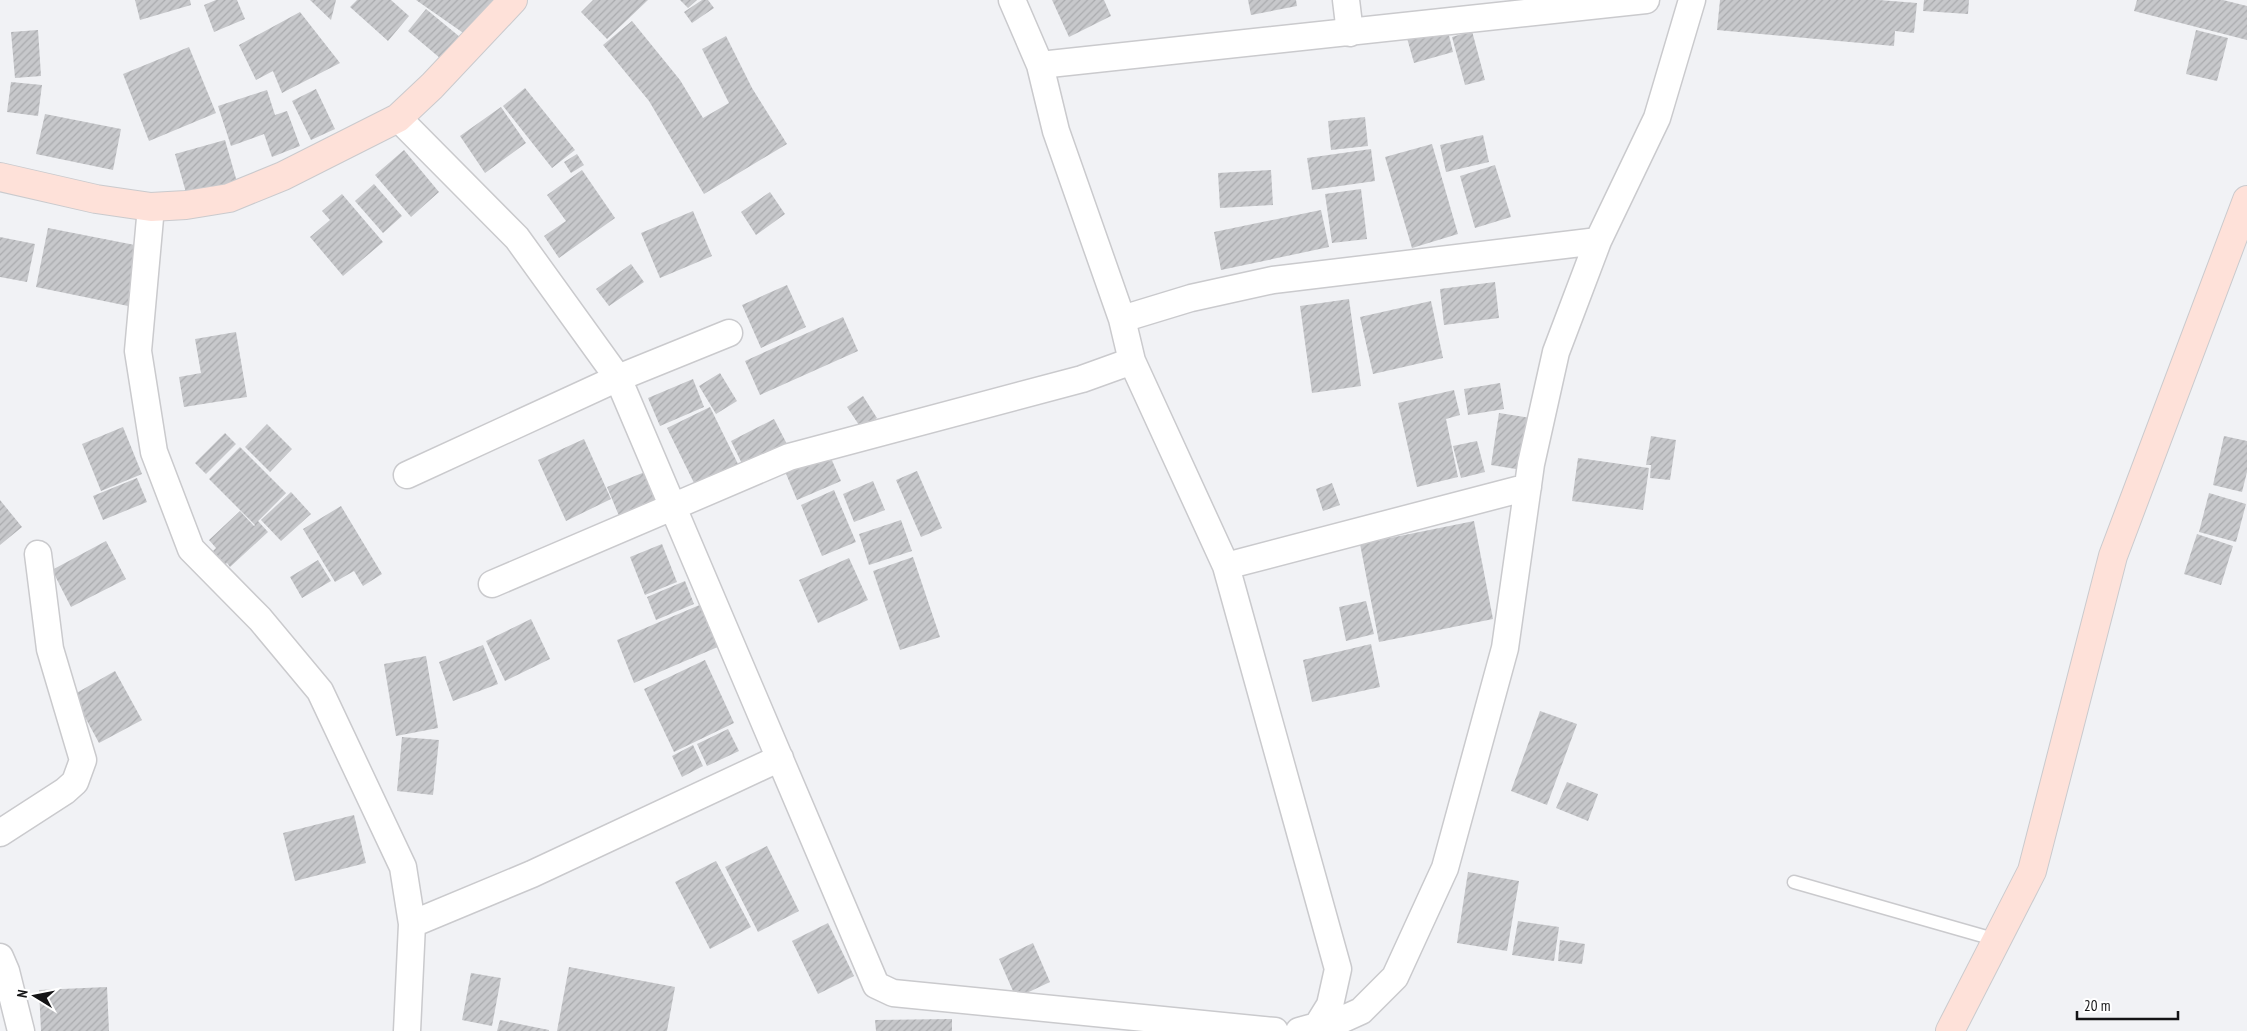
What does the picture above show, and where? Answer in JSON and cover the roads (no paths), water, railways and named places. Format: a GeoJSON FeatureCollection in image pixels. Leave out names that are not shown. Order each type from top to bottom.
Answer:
{"type":"FeatureCollection","features":[{"type":"Feature","properties":{"kind":"street"},"geometry":{"type":"LineString","coordinates":[[0,177],[96,200],[151,207],[186,205],[229,198],[283,176],[398,118],[432,86],[513,0]]}},
{"type":"Feature","properties":{"kind":"street"},"geometry":{"type":"LineString","coordinates":[[1012,0],[1040,65],[1056,131],[1122,319],[1132,361],[1226,566],[1338,969],[1324,1027]]}},
{"type":"Feature","properties":{"kind":"street"},"geometry":{"type":"LineString","coordinates":[[1346,0],[1350,33]]}},
{"type":"Feature","properties":{"kind":"street"},"geometry":{"type":"LineString","coordinates":[[1040,65],[1646,0]]}},
{"type":"Feature","properties":{"kind":"street"},"geometry":{"type":"LineString","coordinates":[[1324,1027],[1361,1010],[1396,977],[1445,868],[1505,648],[1528,487],[1556,352],[1598,241],[1657,118],[1692,0]]}},
{"type":"Feature","properties":{"kind":"street"},"geometry":{"type":"LineString","coordinates":[[398,118],[518,238],[618,378],[876,984],[893,993],[1106,1022],[1274,1031]]}},
{"type":"Feature","properties":{"kind":"street"},"geometry":{"type":"LineString","coordinates":[[1950,1031],[2032,871],[2113,556],[2247,200]]}},
{"type":"Feature","properties":{"kind":"street"},"geometry":{"type":"LineString","coordinates":[[151,207],[138,351],[154,452],[191,549],[260,619],[320,691],[403,867],[412,924],[407,1031]]}},
{"type":"Feature","properties":{"kind":"street"},"geometry":{"type":"LineString","coordinates":[[1122,319],[1191,298],[1273,280],[1598,241]]}},
{"type":"Feature","properties":{"kind":"street"},"geometry":{"type":"LineString","coordinates":[[408,476],[618,378],[729,333]]}},
{"type":"Feature","properties":{"kind":"street"},"geometry":{"type":"LineString","coordinates":[[492,584],[789,457],[1082,379],[1132,361]]}},
{"type":"Feature","properties":{"kind":"street"},"geometry":{"type":"LineString","coordinates":[[1226,566],[1528,487]]}},
{"type":"Feature","properties":{"kind":"street"},"geometry":{"type":"LineString","coordinates":[[0,833],[75,782],[83,760],[50,649],[38,554]]}},
{"type":"Feature","properties":{"kind":"street"},"geometry":{"type":"LineString","coordinates":[[412,924],[532,874],[780,758]]}},
{"type":"Feature","properties":{"kind":"street"},"geometry":{"type":"LineString","coordinates":[[0,957],[6,971],[21,1031]]}},
{"type":"Feature","properties":{"kind":"lane"},"geometry":{"type":"LineString","coordinates":[[1794,882],[1997,940]]}}]}
